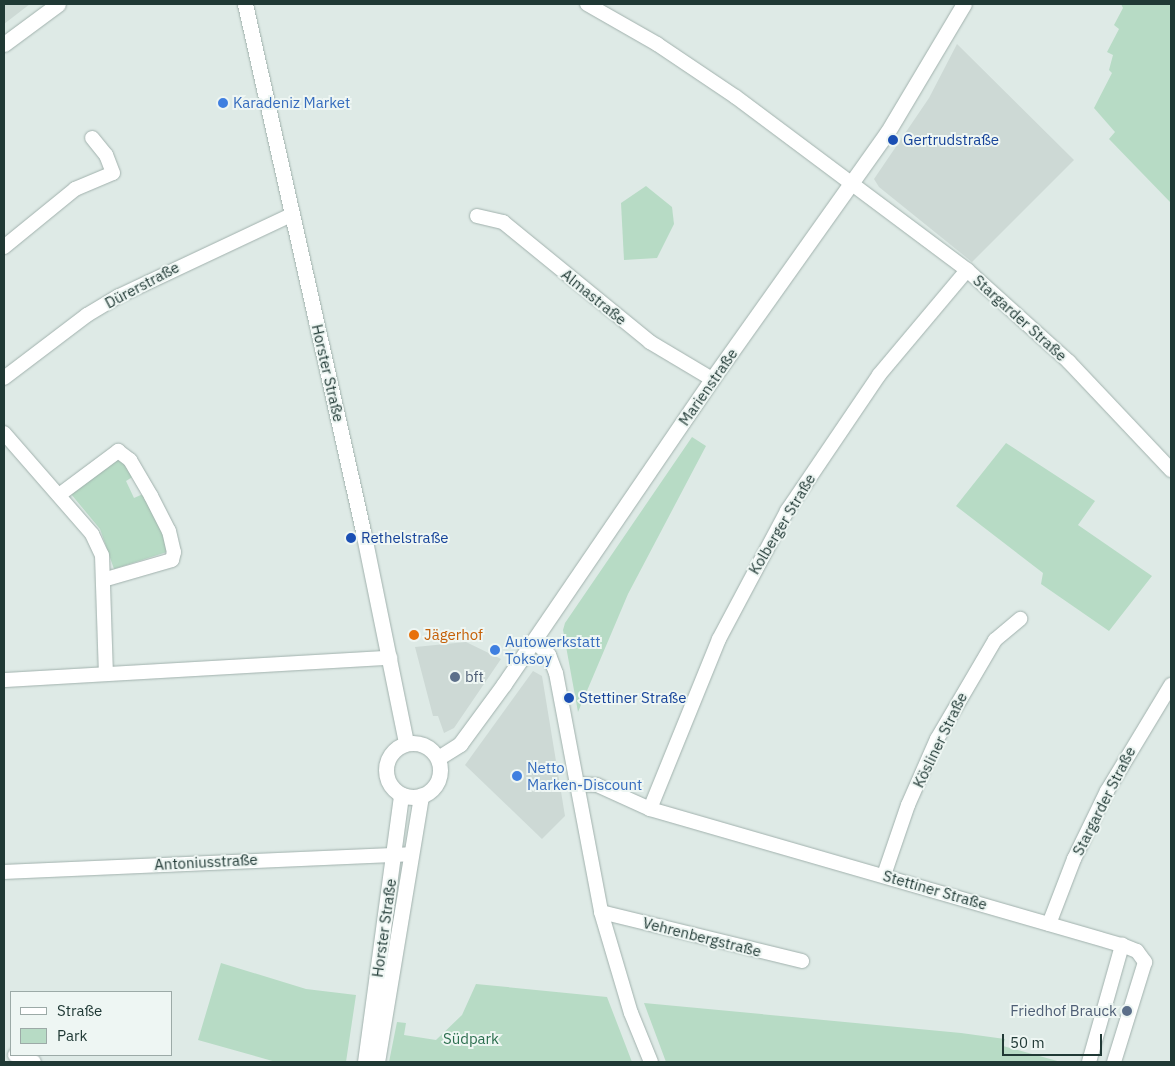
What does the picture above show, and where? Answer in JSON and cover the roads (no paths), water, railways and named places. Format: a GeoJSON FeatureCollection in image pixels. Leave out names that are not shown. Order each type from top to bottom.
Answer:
{"type":"FeatureCollection","features":[{"type":"Feature","properties":{"kind":"main road"},"geometry":{"type":"LineString","coordinates":[[4,44],[58,4]]}},
{"type":"Feature","properties":{"kind":"main road","name":"Horster Straße"},"geometry":{"type":"LineString","coordinates":[[245,4],[390,658],[406,743]]}},
{"type":"Feature","properties":{"kind":"main road","name":"Marienstraße"},"geometry":{"type":"LineString","coordinates":[[438,758],[460,744],[534,641],[712,380],[853,182],[920,83],[964,4]]}},
{"type":"Feature","properties":{"kind":"main road"},"geometry":{"type":"LineString","coordinates":[[406,743],[425,745],[438,758],[438,781],[421,796],[402,794],[390,784],[387,764],[392,753],[406,743]]}},
{"type":"Feature","properties":{"kind":"main road","name":"Horster Straße"},"geometry":{"type":"LineString","coordinates":[[377,1062],[402,854],[402,794]]}},
{"type":"Feature","properties":{"kind":"main road","name":"Horster Straße"},"geometry":{"type":"LineString","coordinates":[[364,1062],[402,854],[421,796]]}},
{"type":"Feature","properties":{"kind":"street"},"geometry":{"type":"LineString","coordinates":[[587,4],[714,83],[853,182]]}},
{"type":"Feature","properties":{"kind":"street"},"geometry":{"type":"LineString","coordinates":[[4,247],[75,189],[113,173],[106,155],[92,138]]}},
{"type":"Feature","properties":{"kind":"street","name":"Stargarder Straße"},"geometry":{"type":"LineString","coordinates":[[853,182],[967,270],[1069,362],[1171,470]]}},
{"type":"Feature","properties":{"kind":"street","name":"Dürerstraße"},"geometry":{"type":"LineString","coordinates":[[4,378],[87,315],[119,296],[293,214]]}},
{"type":"Feature","properties":{"kind":"street","name":"Almastraße"},"geometry":{"type":"LineString","coordinates":[[477,216],[503,222],[650,342],[712,380]]}},
{"type":"Feature","properties":{"kind":"street","name":"Kolberger Straße"},"geometry":{"type":"LineString","coordinates":[[650,809],[719,639],[790,506],[879,375],[967,270]]}},
{"type":"Feature","properties":{"kind":"street"},"geometry":{"type":"LineString","coordinates":[[4,434],[92,534],[102,555],[106,673]]}},
{"type":"Feature","properties":{"kind":"street"},"geometry":{"type":"LineString","coordinates":[[59,495],[118,451],[130,460],[151,496],[169,531],[174,552],[172,560],[104,580]]}},
{"type":"Feature","properties":{"kind":"street","name":"Kösliner Straße"},"geometry":{"type":"LineString","coordinates":[[884,875],[908,805],[937,739],[995,640],[1020,619]]}},
{"type":"Feature","properties":{"kind":"street"},"geometry":{"type":"LineString","coordinates":[[534,641],[549,655],[556,673],[601,912],[631,1013],[651,1062]]}},
{"type":"Feature","properties":{"kind":"street"},"geometry":{"type":"LineString","coordinates":[[4,680],[390,658]]}},
{"type":"Feature","properties":{"kind":"street","name":"Stargarder Straße"},"geometry":{"type":"LineString","coordinates":[[1049,924],[1074,859],[1108,791],[1171,685]]}},
{"type":"Feature","properties":{"kind":"street","name":"Stettiner Straße"},"geometry":{"type":"LineString","coordinates":[[576,784],[597,786],[650,809],[884,875],[1137,951],[1146,962],[1114,1062]]}},
{"type":"Feature","properties":{"kind":"street","name":"Antoniusstraße"},"geometry":{"type":"LineString","coordinates":[[4,872],[402,854]]}},
{"type":"Feature","properties":{"kind":"street","name":"Vehrenbergstraße"},"geometry":{"type":"LineString","coordinates":[[601,912],[802,961]]}},
{"type":"Feature","properties":{"kind":"street"},"geometry":{"type":"LineString","coordinates":[[1089,1062],[1122,945]]}},
{"type":"Feature","properties":{"kind":"street"},"geometry":{"type":"LineString","coordinates":[[18,1056],[34,1062]]}},
{"type":"Feature","properties":{"kind":"place","name":"Karadeniz Market"},"geometry":{"type":"Point","coordinates":[223,103]}},
{"type":"Feature","properties":{"kind":"place","name":"Gertrudstraße"},"geometry":{"type":"Point","coordinates":[893,140]}},
{"type":"Feature","properties":{"kind":"place","name":"Rethelstraße"},"geometry":{"type":"Point","coordinates":[351,538]}},
{"type":"Feature","properties":{"kind":"place","name":"Jägerhof"},"geometry":{"type":"Point","coordinates":[414,635]}},
{"type":"Feature","properties":{"kind":"place","name":"Autowerkstatt Toksoy"},"geometry":{"type":"Point","coordinates":[495,650]}},
{"type":"Feature","properties":{"kind":"place","name":"bft"},"geometry":{"type":"Point","coordinates":[455,677]}},
{"type":"Feature","properties":{"kind":"place","name":"Stettiner Straße"},"geometry":{"type":"Point","coordinates":[569,698]}},
{"type":"Feature","properties":{"kind":"place","name":"Netto Marken-Discount"},"geometry":{"type":"Point","coordinates":[517,776]}},
{"type":"Feature","properties":{"kind":"place","name":"Friedhof Brauck"},"geometry":{"type":"Point","coordinates":[1127,1011]}},
{"type":"Feature","properties":{"kind":"park label","name":"Südpark"},"geometry":{"type":"Point","coordinates":[471,1039]}}]}
